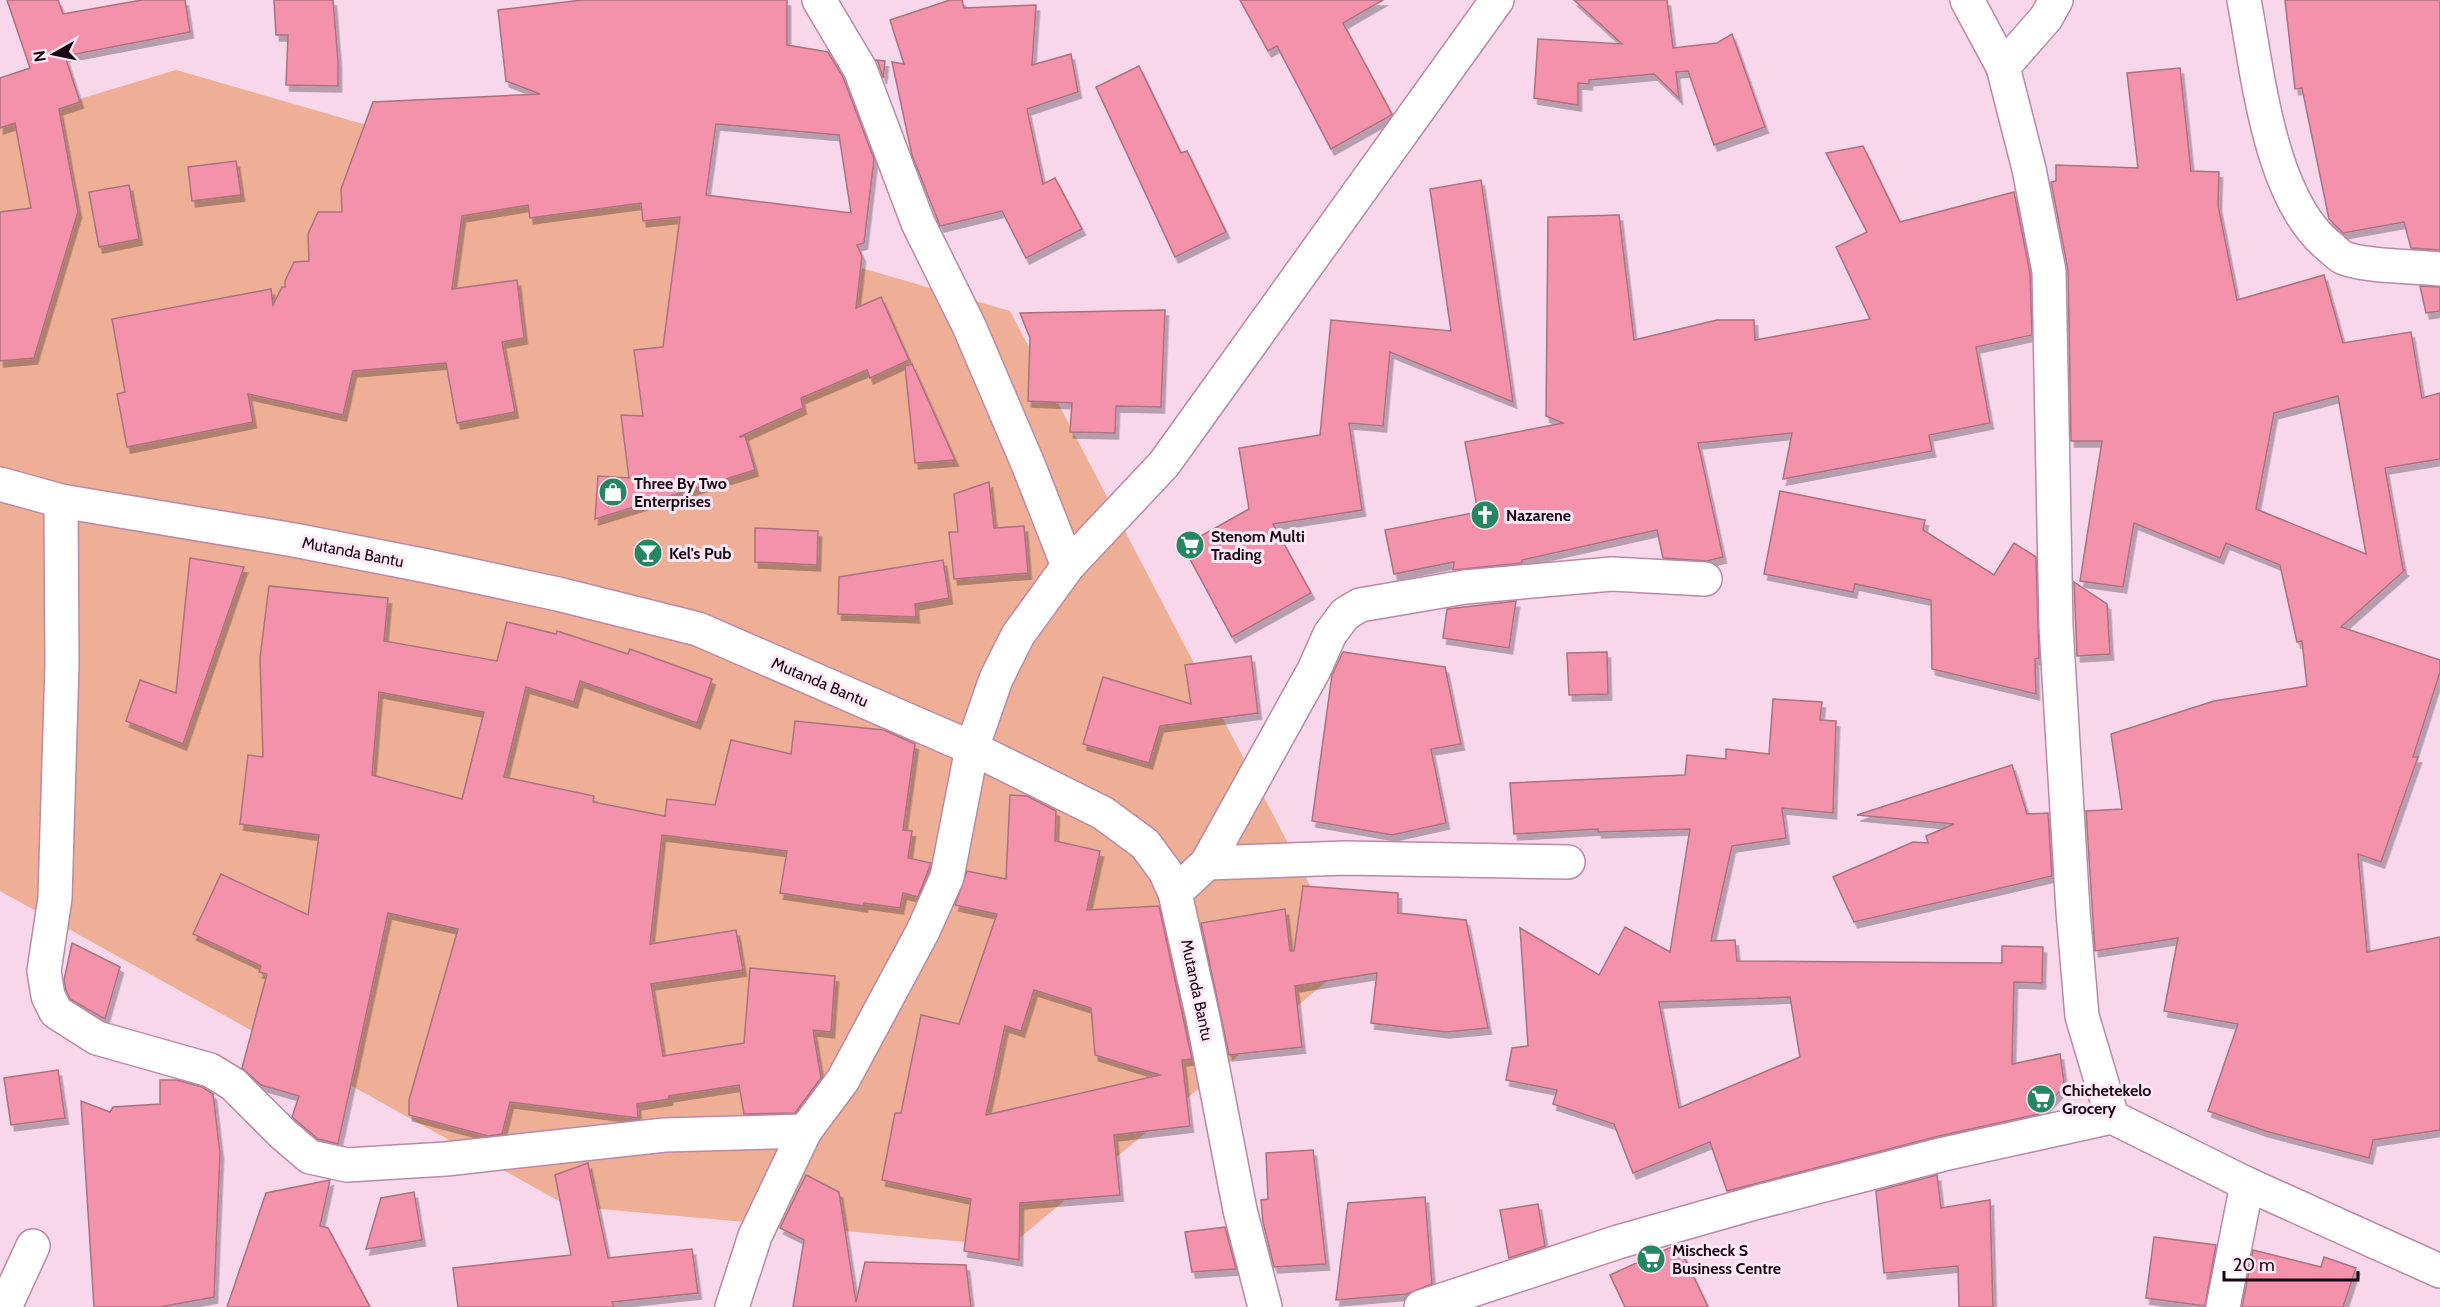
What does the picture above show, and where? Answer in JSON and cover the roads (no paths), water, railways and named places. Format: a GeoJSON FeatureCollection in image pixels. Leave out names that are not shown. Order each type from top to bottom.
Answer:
{"type":"FeatureCollection","features":[{"type":"Feature","properties":{"kind":"street"},"geometry":{"type":"LineString","coordinates":[[819,0],[860,69],[918,223],[974,337],[1068,566]]}},
{"type":"Feature","properties":{"kind":"street"},"geometry":{"type":"LineString","coordinates":[[732,1307],[755,1236],[805,1131],[843,1080],[923,931],[947,877],[972,748],[996,679],[1018,635],[1068,566],[1164,464],[1497,0]]}},
{"type":"Feature","properties":{"kind":"street"},"geometry":{"type":"LineString","coordinates":[[1967,0],[2003,67],[2029,169],[2049,271],[2056,626],[2073,911],[2082,1016],[2112,1117]]}},
{"type":"Feature","properties":{"kind":"street"},"geometry":{"type":"LineString","coordinates":[[2003,67],[2046,18],[2056,0]]}},
{"type":"Feature","properties":{"kind":"street"},"geometry":{"type":"LineString","coordinates":[[2244,0],[2270,131],[2284,182],[2303,217],[2323,241],[2343,257],[2362,262],[2440,268]]}},
{"type":"Feature","properties":{"kind":"street","name":"Mutanda Bantu"},"geometry":{"type":"LineString","coordinates":[[0,484],[60,501],[294,540],[427,566],[558,594],[698,629],[972,748],[1103,813],[1145,844],[1165,871],[1176,893],[1203,1017],[1240,1210],[1265,1307]]}},
{"type":"Feature","properties":{"kind":"street"},"geometry":{"type":"LineString","coordinates":[[60,501],[62,664],[55,886],[44,971],[48,996],[56,1012],[97,1038],[210,1070],[232,1084],[310,1157],[347,1165],[446,1159],[665,1135],[805,1131]]}},
{"type":"Feature","properties":{"kind":"street"},"geometry":{"type":"LineString","coordinates":[[1176,893],[1207,863],[1309,680],[1330,634],[1345,614],[1360,605],[1466,587],[1612,574],[1705,579]]}},
{"type":"Feature","properties":{"kind":"street"},"geometry":{"type":"LineString","coordinates":[[1207,863],[1346,858],[1568,862]]}},
{"type":"Feature","properties":{"kind":"street"},"geometry":{"type":"LineString","coordinates":[[1421,1307],[1618,1242],[1758,1202],[1944,1154],[2112,1117],[2247,1184],[2440,1271]]}},
{"type":"Feature","properties":{"kind":"street"},"geometry":{"type":"LineString","coordinates":[[2223,1307],[2247,1184]]}},
{"type":"Feature","properties":{"kind":"street"},"geometry":{"type":"LineString","coordinates":[[5,1307],[33,1246]]}},
{"type":"Feature","properties":{"kind":"place","name":"Three By Two Enterprises"},"geometry":{"type":"Point","coordinates":[613,492]}},
{"type":"Feature","properties":{"kind":"place","name":"Nazarene"},"geometry":{"type":"Point","coordinates":[1485,515]}},
{"type":"Feature","properties":{"kind":"place","name":"Stenom Multi Trading"},"geometry":{"type":"Point","coordinates":[1190,545]}},
{"type":"Feature","properties":{"kind":"place","name":"Kel's Pub"},"geometry":{"type":"Point","coordinates":[648,553]}},
{"type":"Feature","properties":{"kind":"place","name":"Chichetekelo Grocery"},"geometry":{"type":"Point","coordinates":[2041,1099]}},
{"type":"Feature","properties":{"kind":"place","name":"Mischeck S Business Centre"},"geometry":{"type":"Point","coordinates":[1651,1259]}}]}
